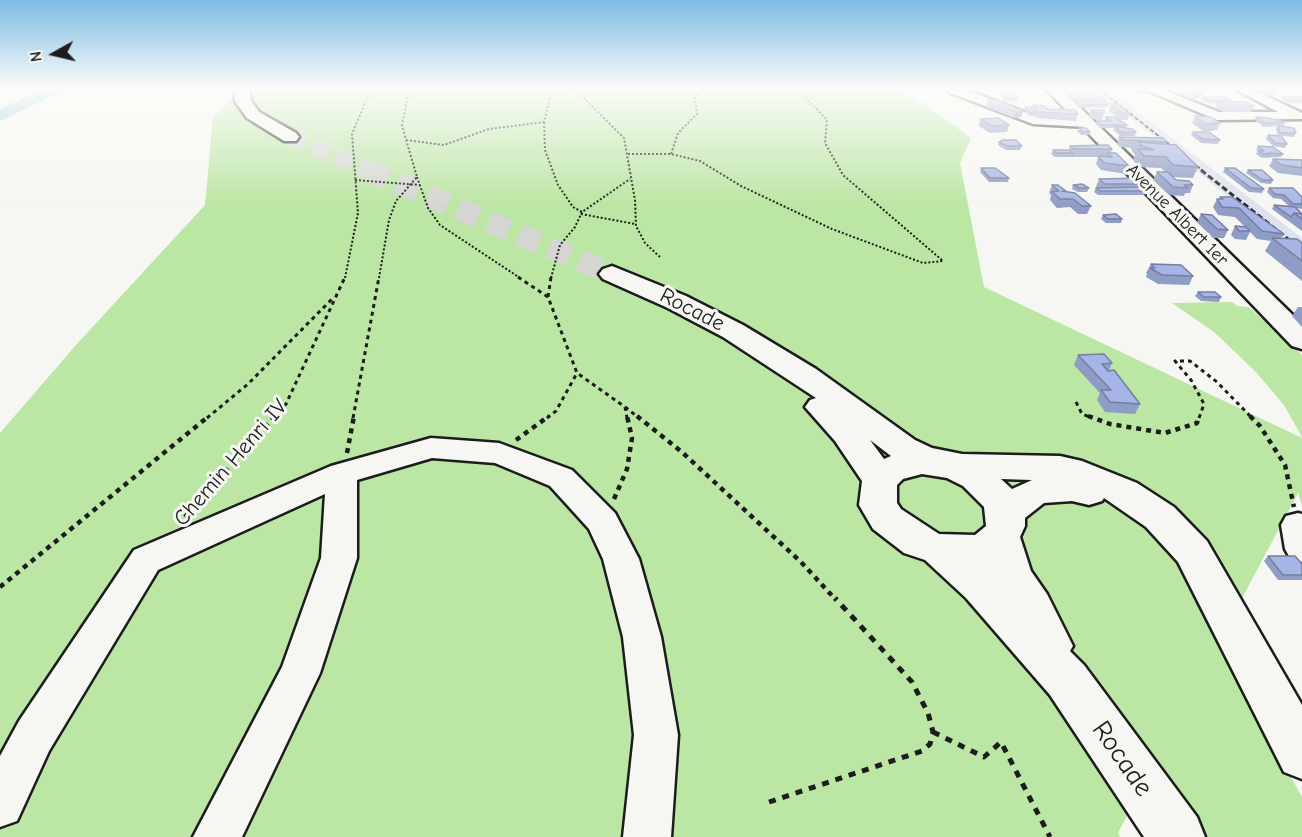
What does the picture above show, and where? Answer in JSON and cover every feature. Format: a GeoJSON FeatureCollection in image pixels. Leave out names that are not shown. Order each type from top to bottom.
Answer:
{"type":"FeatureCollection","features":[{"type":"Feature","properties":{"kind":"main road"},"geometry":{"type":"LineString","coordinates":[[276,128],[290,137]]}},
{"type":"Feature","properties":{"kind":"main road","name":"Avenue Albert 1er"},"geometry":{"type":"LineString","coordinates":[[1091,128],[1300,336]]}},
{"type":"Feature","properties":{"kind":"main road","name":"Rocade"},"geometry":{"type":"LineString","coordinates":[[612,274],[677,302],[733,331],[804,375],[903,448],[942,464]]}},
{"type":"Feature","properties":{"kind":"main road"},"geometry":{"type":"LineString","coordinates":[[767,353],[789,380],[847,432],[880,480]]}},
{"type":"Feature","properties":{"kind":"main road"},"geometry":{"type":"LineString","coordinates":[[1146,507],[1072,488],[1052,488],[1032,493],[1003,525],[990,545],[976,550],[939,549],[918,542],[900,532],[886,519],[878,505],[877,491],[880,480],[890,470],[904,464],[922,462],[978,467],[1033,466],[1071,470],[1104,481],[1146,507],[1178,533],[1193,552],[1302,754]]}},
{"type":"Feature","properties":{"kind":"main road"},"geometry":{"type":"LineString","coordinates":[[942,464],[960,469],[990,488],[1000,500],[1004,555],[1014,579],[1032,607],[1067,680]]}},
{"type":"Feature","properties":{"kind":"main road"},"geometry":{"type":"LineString","coordinates":[[939,549],[981,586],[1067,680]]}},
{"type":"Feature","properties":{"kind":"main road","name":"Rocade"},"geometry":{"type":"LineString","coordinates":[[1067,680],[1177,837]]}},
{"type":"Feature","properties":{"kind":"street"},"geometry":{"type":"LineString","coordinates":[[0,804],[33,736],[146,560],[342,474],[431,447],[499,453],[561,477],[603,522],[621,559],[642,637],[656,735],[647,837]]}},
{"type":"Feature","properties":{"kind":"street"},"geometry":{"type":"LineString","coordinates":[[217,837],[300,674],[339,558],[342,474]]}},
{"type":"Feature","properties":{"kind":"path","name":"Chemin Henri IV"},"geometry":{"type":"LineString","coordinates":[[146,560],[286,404],[345,279],[358,213],[352,134],[355,128]]}},
{"type":"Feature","properties":{"kind":"path"},"geometry":{"type":"LineString","coordinates":[[403,128],[428,208],[440,225],[548,297]]}},
{"type":"Feature","properties":{"kind":"path"},"geometry":{"type":"LineString","coordinates":[[406,140],[444,145],[496,128]]}},
{"type":"Feature","properties":{"kind":"path"},"geometry":{"type":"LineString","coordinates":[[544,128],[545,150],[558,185],[573,207],[581,213],[635,223],[645,243],[660,257]]}},
{"type":"Feature","properties":{"kind":"path"},"geometry":{"type":"LineString","coordinates":[[614,128],[624,138],[628,154],[635,200],[636,226]]}},
{"type":"Feature","properties":{"kind":"path"},"geometry":{"type":"LineString","coordinates":[[671,154],[678,133],[683,128]]}},
{"type":"Feature","properties":{"kind":"path"},"geometry":{"type":"LineString","coordinates":[[628,154],[671,154],[700,161],[741,186],[832,229],[923,262],[943,261],[843,175],[825,143],[826,128]]}},
{"type":"Feature","properties":{"kind":"path"},"geometry":{"type":"LineString","coordinates":[[342,474],[389,220],[396,201],[417,177]]}},
{"type":"Feature","properties":{"kind":"path"},"geometry":{"type":"LineString","coordinates":[[630,179],[581,213],[575,227],[560,245],[553,263],[548,297],[577,373],[683,453],[801,562],[912,682],[928,713],[933,732],[930,744],[922,751],[769,802]]}},
{"type":"Feature","properties":{"kind":"path"},"geometry":{"type":"LineString","coordinates":[[356,180],[420,185]]}},
{"type":"Feature","properties":{"kind":"path"},"geometry":{"type":"LineString","coordinates":[[0,587],[248,384],[335,296]]}},
{"type":"Feature","properties":{"kind":"path"},"geometry":{"type":"LineString","coordinates":[[1076,402],[1082,414],[1110,424],[1165,433],[1197,423],[1204,404],[1191,380],[1174,361],[1190,361],[1217,382],[1260,426],[1285,465],[1300,537]]}},
{"type":"Feature","properties":{"kind":"path"},"geometry":{"type":"LineString","coordinates":[[499,453],[555,411],[577,373]]}},
{"type":"Feature","properties":{"kind":"path"},"geometry":{"type":"LineString","coordinates":[[603,522],[627,469],[632,438],[625,407]]}},
{"type":"Feature","properties":{"kind":"path"},"geometry":{"type":"LineString","coordinates":[[933,732],[984,757],[1001,742],[1050,837]]}},
{"type":"Feature","properties":{"kind":"shaded area"},"geometry":{"type":"Polygon","coordinates":[[[1143,128],[1159,128],[1302,238],[1302,256],[1143,128]]]}},
{"type":"Feature","properties":{"kind":"green space"},"geometry":{"type":"Polygon","coordinates":[[[212,128],[957,128],[971,138],[960,163],[984,287],[1302,438],[1302,505],[1298,493],[1217,645],[1302,797],[1302,837],[1208,837],[1156,760],[1118,833],[1120,837],[0,837],[0,433],[76,345],[205,205],[212,128]]]}},
{"type":"Feature","properties":{"kind":"green space"},"geometry":{"type":"Polygon","coordinates":[[[1232,302],[1237,306],[1249,307],[1261,318],[1268,320],[1302,355],[1302,437],[1284,405],[1255,371],[1214,332],[1172,303],[1232,302]]]}},
{"type":"Feature","properties":{"kind":"building"},"geometry":{"type":"Polygon","coordinates":[[[1079,128],[1086,128],[1090,132],[1082,132],[1079,128]]]}},
{"type":"Feature","properties":{"kind":"building"},"geometry":{"type":"Polygon","coordinates":[[[1117,128],[1132,129],[1136,132],[1121,132],[1117,128]]]}},
{"type":"Feature","properties":{"kind":"building"},"geometry":{"type":"Polygon","coordinates":[[[1279,128],[1294,128],[1296,133],[1280,133],[1279,128]]]}},
{"type":"Feature","properties":{"kind":"building"},"geometry":{"type":"Polygon","coordinates":[[[1193,132],[1209,132],[1220,140],[1203,139],[1193,132]]]}},
{"type":"Feature","properties":{"kind":"building"},"geometry":{"type":"Polygon","coordinates":[[[1268,135],[1281,136],[1287,144],[1275,143],[1268,135]]]}},
{"type":"Feature","properties":{"kind":"building"},"geometry":{"type":"Polygon","coordinates":[[[1119,137],[1163,138],[1167,142],[1123,140],[1119,137]]]}},
{"type":"Feature","properties":{"kind":"building"},"geometry":{"type":"Polygon","coordinates":[[[1016,140],[1022,146],[1007,146],[999,142],[1016,140]]]}},
{"type":"Feature","properties":{"kind":"building"},"geometry":{"type":"Polygon","coordinates":[[[1138,142],[1176,145],[1198,167],[1173,165],[1166,157],[1144,156],[1138,149],[1154,150],[1138,142]]]}},
{"type":"Feature","properties":{"kind":"building"},"geometry":{"type":"Polygon","coordinates":[[[1108,145],[1112,149],[1074,149],[1070,146],[1108,145]]]}},
{"type":"Feature","properties":{"kind":"building"},"geometry":{"type":"Polygon","coordinates":[[[1258,146],[1273,147],[1283,154],[1264,154],[1258,151],[1264,151],[1258,146]]]}},
{"type":"Feature","properties":{"kind":"building"},"geometry":{"type":"Polygon","coordinates":[[[1053,150],[1069,150],[1073,153],[1056,153],[1053,150]]]}},
{"type":"Feature","properties":{"kind":"building"},"geometry":{"type":"Polygon","coordinates":[[[1107,153],[1116,153],[1129,166],[1104,163],[1098,156],[1112,157],[1107,153]]]}},
{"type":"Feature","properties":{"kind":"building"},"geometry":{"type":"Polygon","coordinates":[[[1273,159],[1302,160],[1302,168],[1282,165],[1273,159]]]}},
{"type":"Feature","properties":{"kind":"building"},"geometry":{"type":"Polygon","coordinates":[[[981,168],[995,168],[1009,178],[990,178],[981,168]]]}},
{"type":"Feature","properties":{"kind":"building"},"geometry":{"type":"Polygon","coordinates":[[[1225,168],[1235,168],[1264,189],[1251,188],[1225,168]]]}},
{"type":"Feature","properties":{"kind":"building"},"geometry":{"type":"Polygon","coordinates":[[[1248,170],[1262,170],[1273,180],[1263,180],[1248,170]]]}},
{"type":"Feature","properties":{"kind":"building"},"geometry":{"type":"Polygon","coordinates":[[[1157,172],[1168,172],[1176,180],[1189,181],[1193,185],[1184,185],[1188,188],[1173,187],[1157,172]]]}},
{"type":"Feature","properties":{"kind":"building"},"geometry":{"type":"Polygon","coordinates":[[[1141,178],[1147,184],[1105,184],[1099,179],[1141,178]]]}},
{"type":"Feature","properties":{"kind":"building"},"geometry":{"type":"Polygon","coordinates":[[[1082,184],[1089,188],[1073,185],[1082,184]]]}},
{"type":"Feature","properties":{"kind":"building"},"geometry":{"type":"Polygon","coordinates":[[[1052,185],[1058,185],[1066,191],[1062,191],[1075,193],[1091,206],[1082,206],[1073,199],[1060,199],[1052,192],[1059,191],[1052,185]]]}},
{"type":"Feature","properties":{"kind":"building"},"geometry":{"type":"Polygon","coordinates":[[[1143,187],[1146,191],[1100,191],[1096,188],[1143,187]]]}},
{"type":"Feature","properties":{"kind":"building"},"geometry":{"type":"Polygon","coordinates":[[[1269,188],[1293,188],[1302,197],[1302,204],[1293,204],[1284,195],[1275,194],[1269,188]]]}},
{"type":"Feature","properties":{"kind":"building"},"geometry":{"type":"Polygon","coordinates":[[[1220,197],[1232,197],[1284,234],[1262,231],[1239,208],[1222,207],[1217,199],[1223,199],[1220,197]]]}},
{"type":"Feature","properties":{"kind":"building"},"geometry":{"type":"Polygon","coordinates":[[[1274,205],[1295,207],[1302,214],[1294,213],[1291,217],[1274,205]]]}},
{"type":"Feature","properties":{"kind":"building"},"geometry":{"type":"Polygon","coordinates":[[[1116,214],[1122,219],[1108,219],[1103,215],[1116,214]]]}},
{"type":"Feature","properties":{"kind":"building"},"geometry":{"type":"Polygon","coordinates":[[[1201,214],[1212,215],[1228,230],[1217,229],[1201,214]]]}},
{"type":"Feature","properties":{"kind":"building"},"geometry":{"type":"Polygon","coordinates":[[[1235,226],[1246,227],[1250,231],[1239,231],[1235,226]]]}},
{"type":"Feature","properties":{"kind":"building"},"geometry":{"type":"Polygon","coordinates":[[[1272,238],[1297,239],[1302,243],[1302,261],[1272,238]]]}},
{"type":"Feature","properties":{"kind":"building"},"geometry":{"type":"Polygon","coordinates":[[[1151,264],[1181,265],[1193,276],[1162,275],[1150,268],[1155,268],[1151,264]]]}},
{"type":"Feature","properties":{"kind":"building"},"geometry":{"type":"Polygon","coordinates":[[[1198,292],[1215,292],[1221,297],[1204,297],[1198,292]]]}},
{"type":"Feature","properties":{"kind":"building"},"geometry":{"type":"Polygon","coordinates":[[[1104,354],[1112,363],[1102,364],[1108,371],[1114,370],[1140,404],[1110,402],[1101,390],[1111,390],[1078,355],[1104,354]]]}},
{"type":"Feature","properties":{"kind":"building"},"geometry":{"type":"Polygon","coordinates":[[[1268,556],[1295,556],[1302,564],[1302,575],[1283,575],[1268,556]]]}},
{"type":"Feature","properties":{"kind":"tunnel"},"geometry":{"type":"LineString","coordinates":[[290,137],[371,171]]}},
{"type":"Feature","properties":{"kind":"tunnel"},"geometry":{"type":"LineString","coordinates":[[367,170],[612,274]]}},
{"type":"Feature","properties":{"kind":"railway"},"geometry":{"type":"LineString","coordinates":[[1149,128],[1203,171]]}},
{"type":"Feature","properties":{"kind":"railway"},"geometry":{"type":"LineString","coordinates":[[1201,170],[1302,250]]}}]}
